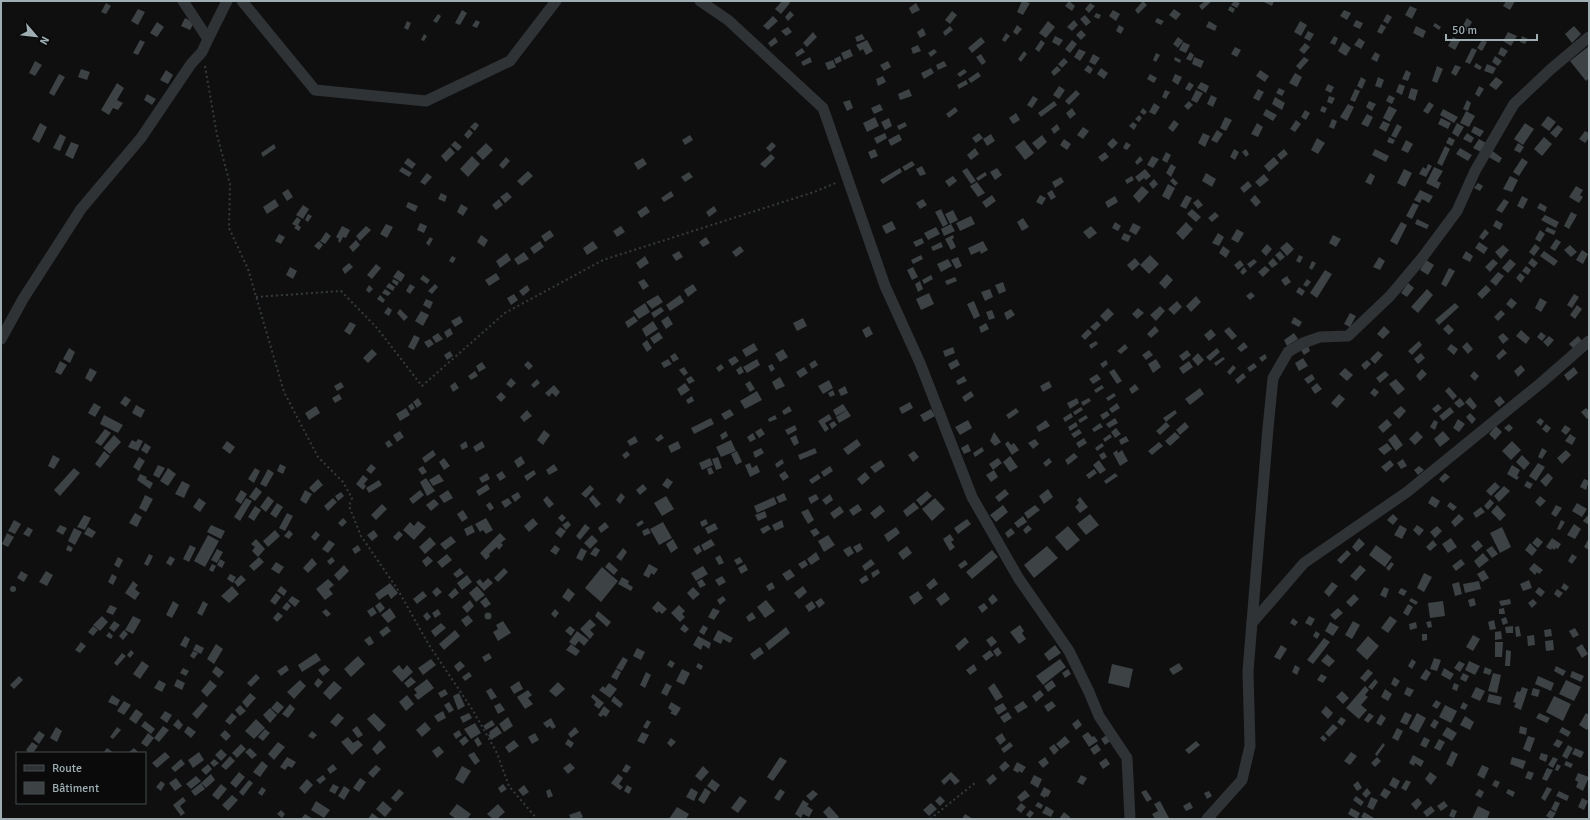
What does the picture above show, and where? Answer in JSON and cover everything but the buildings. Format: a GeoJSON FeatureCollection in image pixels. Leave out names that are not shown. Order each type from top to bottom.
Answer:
{"type":"FeatureCollection","features":[{"type":"Feature","properties":{"kind":"street"},"geometry":{"type":"LineString","coordinates":[[183,1],[208,38]]}},
{"type":"Feature","properties":{"kind":"street"},"geometry":{"type":"LineString","coordinates":[[1,339],[23,299],[81,209],[141,138],[191,64],[202,52],[227,1]]}},
{"type":"Feature","properties":{"kind":"street"},"geometry":{"type":"LineString","coordinates":[[242,1],[315,90],[426,101],[510,61],[556,1]]}},
{"type":"Feature","properties":{"kind":"street"},"geometry":{"type":"LineString","coordinates":[[700,1],[728,20],[823,108],[885,286],[920,363],[972,497],[1019,579],[1069,651],[1099,716],[1127,758],[1130,819]]}},
{"type":"Feature","properties":{"kind":"street"},"geometry":{"type":"LineString","coordinates":[[1207,819],[1242,780],[1250,746],[1248,671],[1273,378],[1288,352],[1303,343],[1320,337],[1348,336],[1390,296],[1422,258],[1457,211],[1476,171],[1514,104],[1551,69],[1589,37]]}},
{"type":"Feature","properties":{"kind":"street"},"geometry":{"type":"LineString","coordinates":[[1252,623],[1304,563],[1407,492],[1541,383],[1589,341]]}},
{"type":"Feature","properties":{"kind":"path"},"geometry":{"type":"LineString","coordinates":[[202,52],[217,135],[230,184],[230,228],[248,269],[284,392],[318,457],[343,482],[352,498],[348,506],[361,536],[398,590],[429,645],[472,708],[496,751],[509,786],[537,819]]}},
{"type":"Feature","properties":{"kind":"path"},"geometry":{"type":"LineString","coordinates":[[256,297],[341,291],[377,328],[422,386],[505,313],[604,260],[814,192],[848,177]]}},
{"type":"Feature","properties":{"kind":"path"},"geometry":{"type":"LineString","coordinates":[[930,819],[975,783]]}}]}
